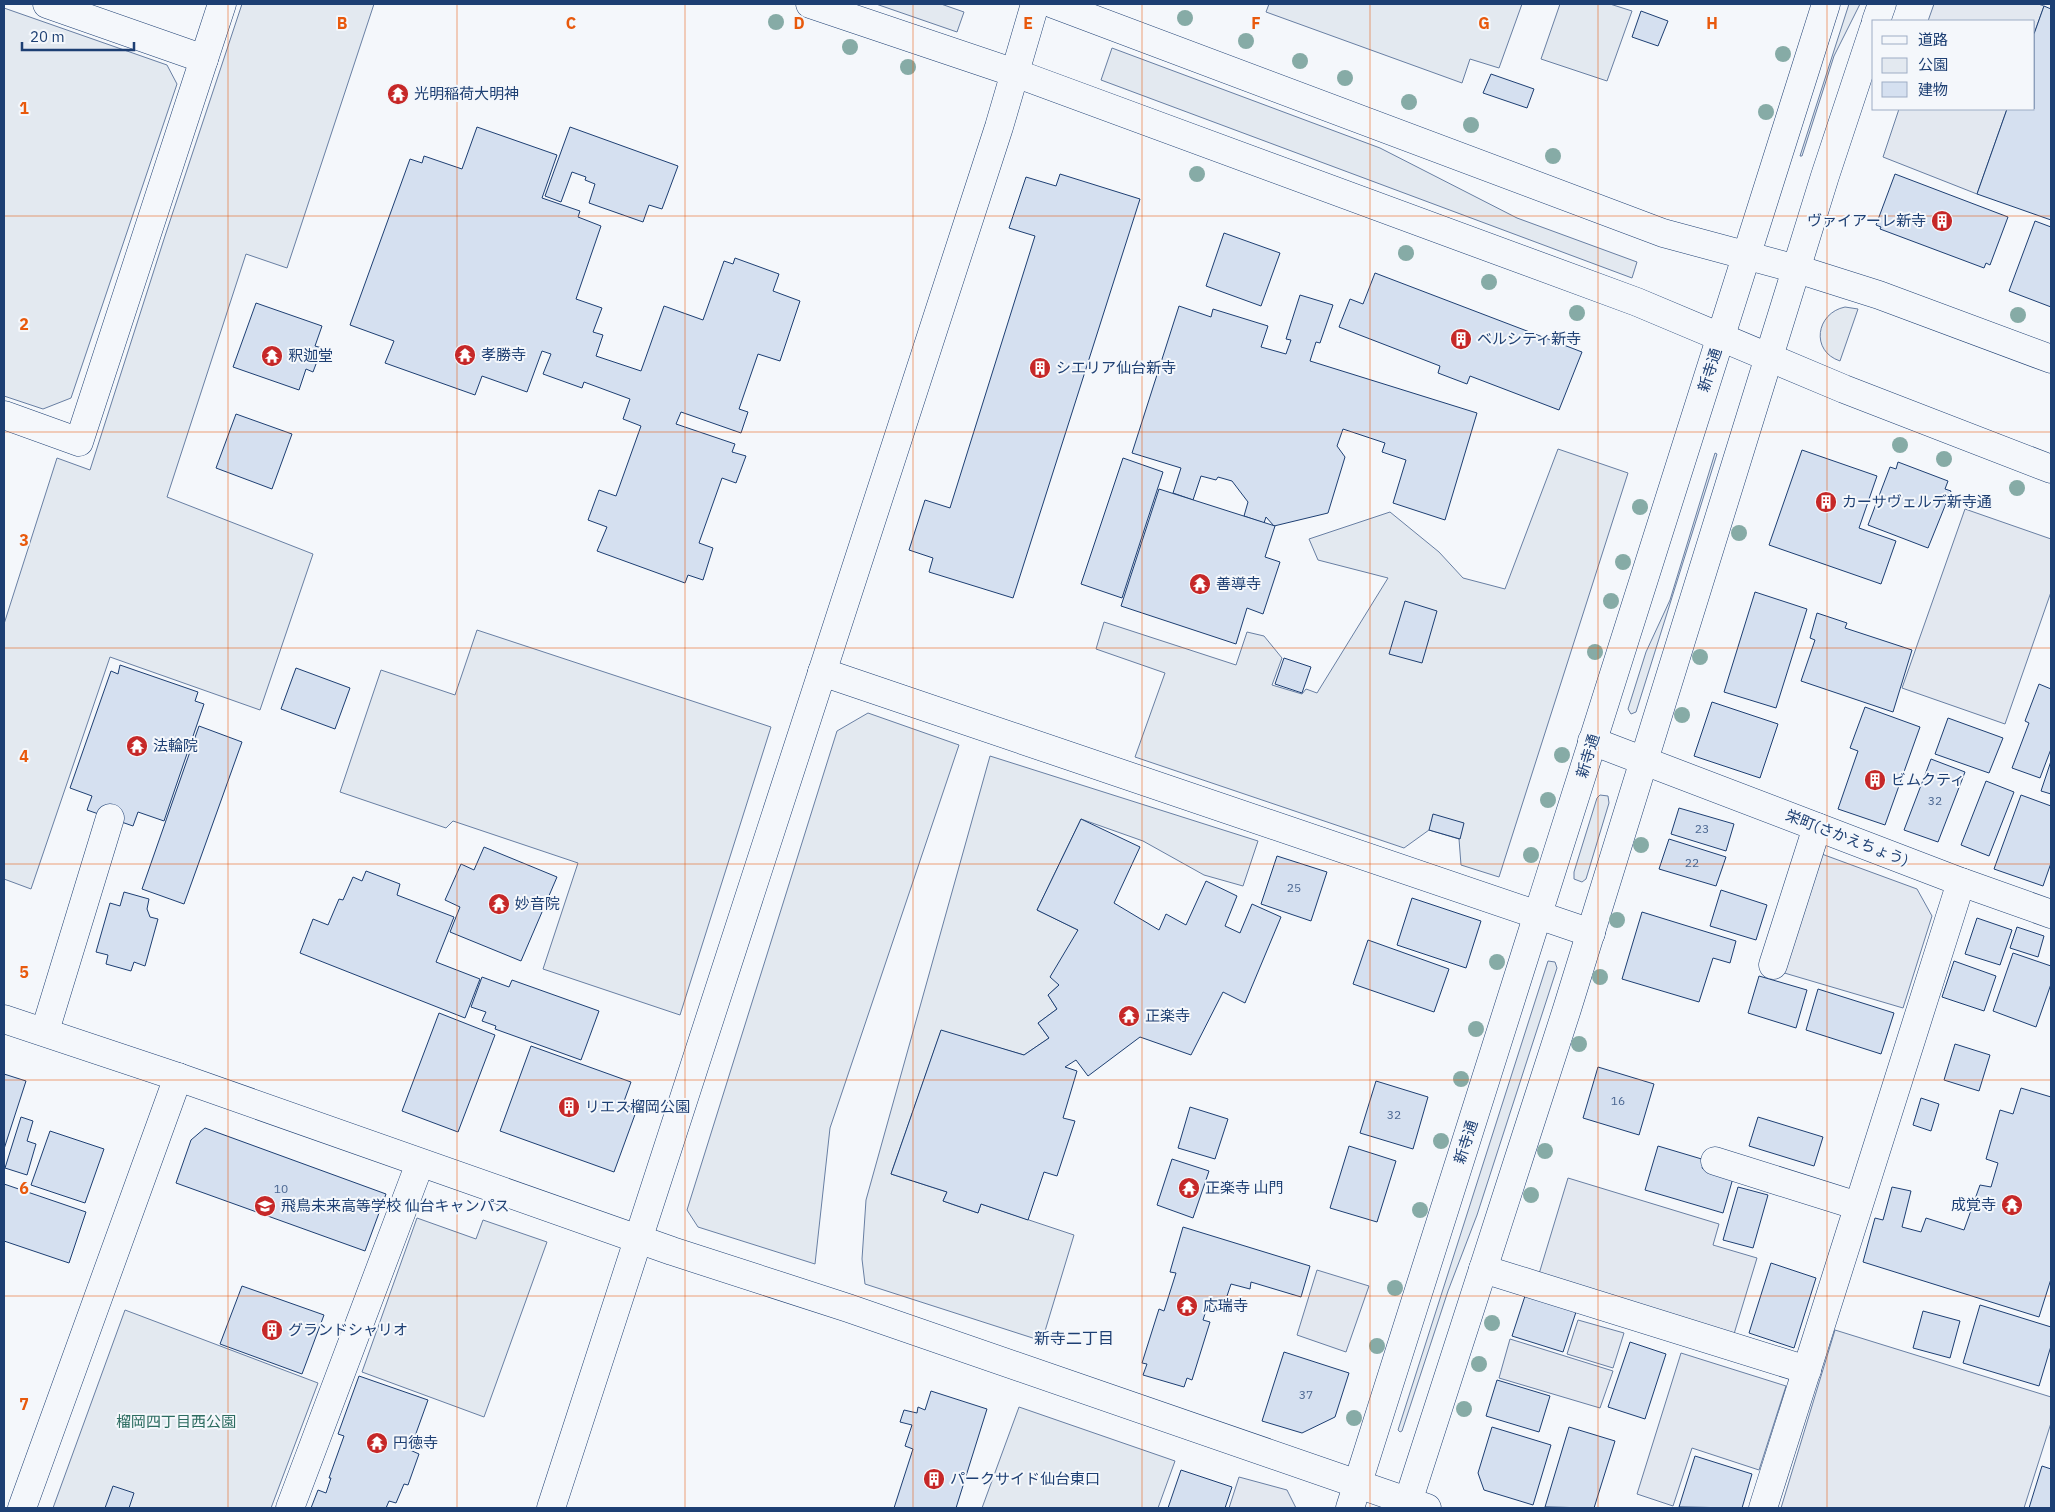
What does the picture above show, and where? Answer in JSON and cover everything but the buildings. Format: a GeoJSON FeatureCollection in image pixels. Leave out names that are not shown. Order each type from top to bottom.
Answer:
{"type":"FeatureCollection","features":[{"type":"Feature","properties":{"kind":"street"},"geometry":{"type":"LineString","coordinates":[[47,4],[204,59]]}},
{"type":"Feature","properties":{"kind":"street"},"geometry":{"type":"LineString","coordinates":[[4,415],[79,442],[222,4]]}},
{"type":"Feature","properties":{"kind":"street"},"geometry":{"type":"LineString","coordinates":[[810,4],[1014,73],[1637,302],[1844,389],[2051,469]]}},
{"type":"Feature","properties":{"kind":"street"},"geometry":{"type":"LineString","coordinates":[[551,1508],[822,672],[1035,4]]}},
{"type":"Feature","properties":{"kind":"street"},"geometry":{"type":"LineString","coordinates":[[1053,4],[1663,233],[1797,269],[1879,294],[2051,358]]}},
{"type":"Feature","properties":{"kind":"street","name":"新寺通"},"geometry":{"type":"LineString","coordinates":[[1354,1496],[1826,4]]}},
{"type":"Feature","properties":{"kind":"street"},"geometry":{"type":"LineString","coordinates":[[1876,20],[1882,4]]}},
{"type":"Feature","properties":{"kind":"street"},"geometry":{"type":"LineString","coordinates":[[4,1019],[45,1031],[178,1077],[639,1239],[848,1308],[1354,1496],[1414,1506],[1483,1269],[1591,933],[1825,176],[1872,34]]}},
{"type":"Feature","properties":{"kind":"street"},"geometry":{"type":"LineString","coordinates":[[822,672],[1538,917],[1591,933]]}},
{"type":"Feature","properties":{"kind":"street","name":"栄町(さかえちょう)"},"geometry":{"type":"LineString","coordinates":[[1592,741],[1961,882],[2051,914]]}},
{"type":"Feature","properties":{"kind":"street"},"geometry":{"type":"LineString","coordinates":[[45,1031],[110,818]]}},
{"type":"Feature","properties":{"kind":"street"},"geometry":{"type":"LineString","coordinates":[[1773,965],[1817,827]]}},
{"type":"Feature","properties":{"kind":"street"},"geometry":{"type":"LineString","coordinates":[[1763,1508],[1961,882]]}},
{"type":"Feature","properties":{"kind":"street"},"geometry":{"type":"LineString","coordinates":[[22,1508],[178,1077]]}},
{"type":"Feature","properties":{"kind":"street"},"geometry":{"type":"LineString","coordinates":[[1715,1161],[1858,1206]]}},
{"type":"Feature","properties":{"kind":"street"},"geometry":{"type":"LineString","coordinates":[[290,1508],[420,1163]]}},
{"type":"Feature","properties":{"kind":"street"},"geometry":{"type":"LineString","coordinates":[[1483,1269],[1806,1370]]}},
{"type":"Feature","properties":{"kind":"green space"},"geometry":{"type":"Polygon","coordinates":[[[242,4],[374,4],[287,268],[246,254],[167,497],[313,554],[260,710],[110,657],[31,889],[4,879],[4,624],[57,458],[90,470],[242,4]]]}},
{"type":"Feature","properties":{"kind":"green space"},"geometry":{"type":"Polygon","coordinates":[[[876,4],[941,4],[964,12],[957,32],[876,4]]]}},
{"type":"Feature","properties":{"kind":"green space"},"geometry":{"type":"Polygon","coordinates":[[[1269,4],[1522,4],[1499,68],[1470,59],[1462,83],[1266,12],[1269,4]]]}},
{"type":"Feature","properties":{"kind":"green space"},"geometry":{"type":"Polygon","coordinates":[[[1560,4],[1610,4],[1632,11],[1607,81],[1541,59],[1560,4]]]}},
{"type":"Feature","properties":{"kind":"green space"},"geometry":{"type":"Polygon","coordinates":[[[1849,4],[1860,4],[1834,56],[1802,156],[1800,156],[1849,4]]]}},
{"type":"Feature","properties":{"kind":"green space"},"geometry":{"type":"Polygon","coordinates":[[[4,8],[167,65],[177,84],[71,398],[43,409],[4,396],[4,8]]]}},
{"type":"Feature","properties":{"kind":"green space"},"geometry":{"type":"Polygon","coordinates":[[[1112,48],[1380,148],[1517,218],[1637,262],[1632,278],[1101,80],[1112,48]]]}},
{"type":"Feature","properties":{"kind":"green space"},"geometry":{"type":"Polygon","coordinates":[[[1845,307],[1858,309],[1840,361],[1830,356],[1824,349],[1820,332],[1828,317],[1835,311],[1845,307]]]}},
{"type":"Feature","properties":{"kind":"green space"},"geometry":{"type":"Polygon","coordinates":[[[1558,449],[1628,473],[1499,877],[1461,865],[1459,839],[1429,830],[1404,848],[1135,757],[1165,673],[1096,649],[1104,622],[1236,665],[1247,632],[1264,636],[1282,658],[1272,685],[1302,694],[1306,689],[1317,693],[1388,578],[1318,560],[1309,539],[1390,512],[1439,552],[1463,578],[1505,589],[1558,449]]]}},
{"type":"Feature","properties":{"kind":"green space"},"geometry":{"type":"Polygon","coordinates":[[[1715,453],[1717,454],[1636,712],[1631,714],[1628,709],[1646,652],[1670,600],[1715,453]]]}},
{"type":"Feature","properties":{"kind":"green space"},"geometry":{"type":"Polygon","coordinates":[[[477,630],[771,727],[680,1015],[543,969],[578,863],[453,821],[446,828],[340,792],[381,670],[455,695],[477,630]]]}},
{"type":"Feature","properties":{"kind":"green space"},"geometry":{"type":"Polygon","coordinates":[[[868,713],[959,745],[830,1128],[815,1264],[698,1227],[687,1210],[837,731],[868,713]]]}},
{"type":"Feature","properties":{"kind":"green space"},"geometry":{"type":"Polygon","coordinates":[[[990,756],[1258,841],[1243,886],[1204,875],[1143,841],[1081,819],[1037,910],[1078,930],[1059,985],[1048,995],[1057,1009],[1038,1023],[1049,1038],[1024,1055],[941,1031],[891,1174],[947,1192],[943,1201],[978,1213],[981,1204],[1074,1235],[1042,1341],[865,1284],[862,1259],[866,1200],[990,756]]]}},
{"type":"Feature","properties":{"kind":"green space"},"geometry":{"type":"Polygon","coordinates":[[[1600,795],[1608,796],[1609,803],[1586,879],[1582,882],[1574,879],[1574,872],[1597,798],[1600,795]]]}},
{"type":"Feature","properties":{"kind":"green space"},"geometry":{"type":"Polygon","coordinates":[[[1548,961],[1555,962],[1557,968],[1477,1215],[1448,1291],[1402,1431],[1400,1432],[1398,1430],[1548,961]]]}},
{"type":"Feature","properties":{"kind":"green space"},"geometry":{"type":"Polygon","coordinates":[[[417,1218],[476,1239],[483,1220],[547,1242],[484,1417],[362,1372],[417,1218]]]}},
{"type":"Feature","properties":{"kind":"green space","name":"榴岡四丁目西公園"},"geometry":{"type":"Polygon","coordinates":[[[125,1310],[318,1383],[271,1508],[53,1508],[125,1310]]]}},
{"type":"Feature","properties":{"kind":"green space"},"geometry":{"type":"Polygon","coordinates":[[[1019,1407],[1175,1461],[1158,1508],[982,1508],[1019,1407]]]}},
{"type":"Feature","properties":{"kind":"shaded area"},"geometry":{"type":"Polygon","coordinates":[[[1934,4],[2038,4],[2044,6],[2035,31],[2035,20],[1928,20],[1934,4]]]}},
{"type":"Feature","properties":{"kind":"shaded area"},"geometry":{"type":"Polygon","coordinates":[[[1899,110],[2007,110],[1977,194],[1883,157],[1899,110]]]}},
{"type":"Feature","properties":{"kind":"shaded area"},"geometry":{"type":"Polygon","coordinates":[[[1965,509],[2051,539],[2051,592],[2005,724],[1902,688],[1965,509]]]}},
{"type":"Feature","properties":{"kind":"shaded area"},"geometry":{"type":"Polygon","coordinates":[[[1819,853],[1917,889],[1932,916],[1903,1008],[1781,972],[1819,853]]]}},
{"type":"Feature","properties":{"kind":"shaded area"},"geometry":{"type":"Polygon","coordinates":[[[1568,1178],[1719,1224],[1713,1245],[1757,1258],[1734,1334],[1539,1274],[1568,1178]]]}},
{"type":"Feature","properties":{"kind":"shaded area"},"geometry":{"type":"Polygon","coordinates":[[[1317,1270],[1369,1286],[1346,1352],[1297,1335],[1317,1270]]]}},
{"type":"Feature","properties":{"kind":"shaded area"},"geometry":{"type":"Polygon","coordinates":[[[1578,1320],[1624,1333],[1613,1368],[1567,1354],[1578,1320]]]}},
{"type":"Feature","properties":{"kind":"shaded area"},"geometry":{"type":"Polygon","coordinates":[[[1835,1330],[2051,1397],[2051,1423],[2024,1508],[1781,1508],[1835,1330]]]}},
{"type":"Feature","properties":{"kind":"shaded area"},"geometry":{"type":"Polygon","coordinates":[[[1510,1339],[1613,1371],[1600,1408],[1499,1378],[1510,1339]]]}},
{"type":"Feature","properties":{"kind":"shaded area"},"geometry":{"type":"Polygon","coordinates":[[[1681,1353],[1786,1386],[1759,1470],[1692,1448],[1673,1506],[1637,1494],[1681,1353]]]}},
{"type":"Feature","properties":{"kind":"shaded area"},"geometry":{"type":"Polygon","coordinates":[[[1239,1477],[1287,1490],[1296,1508],[1229,1508],[1239,1477]]]}},
{"type":"Feature","properties":{"kind":"place","name":"光明稲荷大明神"},"geometry":{"type":"Point","coordinates":[398,94]}},
{"type":"Feature","properties":{"kind":"place","name":"ヴァイアーレ新寺"},"geometry":{"type":"Point","coordinates":[1942,221]}},
{"type":"Feature","properties":{"kind":"place","name":"ベルシティ新寺"},"geometry":{"type":"Point","coordinates":[1461,339]}},
{"type":"Feature","properties":{"kind":"place","name":"孝勝寺"},"geometry":{"type":"Point","coordinates":[465,355]}},
{"type":"Feature","properties":{"kind":"place","name":"釈迦堂"},"geometry":{"type":"Point","coordinates":[272,356]}},
{"type":"Feature","properties":{"kind":"place","name":"シエリア仙台新寺"},"geometry":{"type":"Point","coordinates":[1040,368]}},
{"type":"Feature","properties":{"kind":"place","name":"カーサヴェルデ新寺通"},"geometry":{"type":"Point","coordinates":[1826,502]}},
{"type":"Feature","properties":{"kind":"place","name":"善導寺"},"geometry":{"type":"Point","coordinates":[1200,584]}},
{"type":"Feature","properties":{"kind":"place","name":"法輪院"},"geometry":{"type":"Point","coordinates":[137,746]}},
{"type":"Feature","properties":{"kind":"place","name":"ビムクティ"},"geometry":{"type":"Point","coordinates":[1875,780]}},
{"type":"Feature","properties":{"kind":"place","name":"妙音院"},"geometry":{"type":"Point","coordinates":[499,904]}},
{"type":"Feature","properties":{"kind":"place","name":"正楽寺"},"geometry":{"type":"Point","coordinates":[1129,1016]}},
{"type":"Feature","properties":{"kind":"place","name":"リエス榴岡公園"},"geometry":{"type":"Point","coordinates":[569,1107]}},
{"type":"Feature","properties":{"kind":"place","name":"正楽寺 山門"},"geometry":{"type":"Point","coordinates":[1189,1188]}},
{"type":"Feature","properties":{"kind":"place","name":"成覚寺"},"geometry":{"type":"Point","coordinates":[2012,1205]}},
{"type":"Feature","properties":{"kind":"place","name":"飛鳥未来高等学校 仙台キャンパス"},"geometry":{"type":"Point","coordinates":[265,1206]}},
{"type":"Feature","properties":{"kind":"place","name":"応瑞寺"},"geometry":{"type":"Point","coordinates":[1187,1306]}},
{"type":"Feature","properties":{"kind":"place","name":"グランドシャリオ"},"geometry":{"type":"Point","coordinates":[272,1330]}},
{"type":"Feature","properties":{"kind":"place","name":"円徳寺"},"geometry":{"type":"Point","coordinates":[377,1443]}},
{"type":"Feature","properties":{"kind":"place","name":"パークサイド仙台東口"},"geometry":{"type":"Point","coordinates":[934,1479]}},
{"type":"Feature","properties":{"kind":"district","name":"新寺二丁目"},"geometry":{"type":"Point","coordinates":[1074,1338]}}]}
